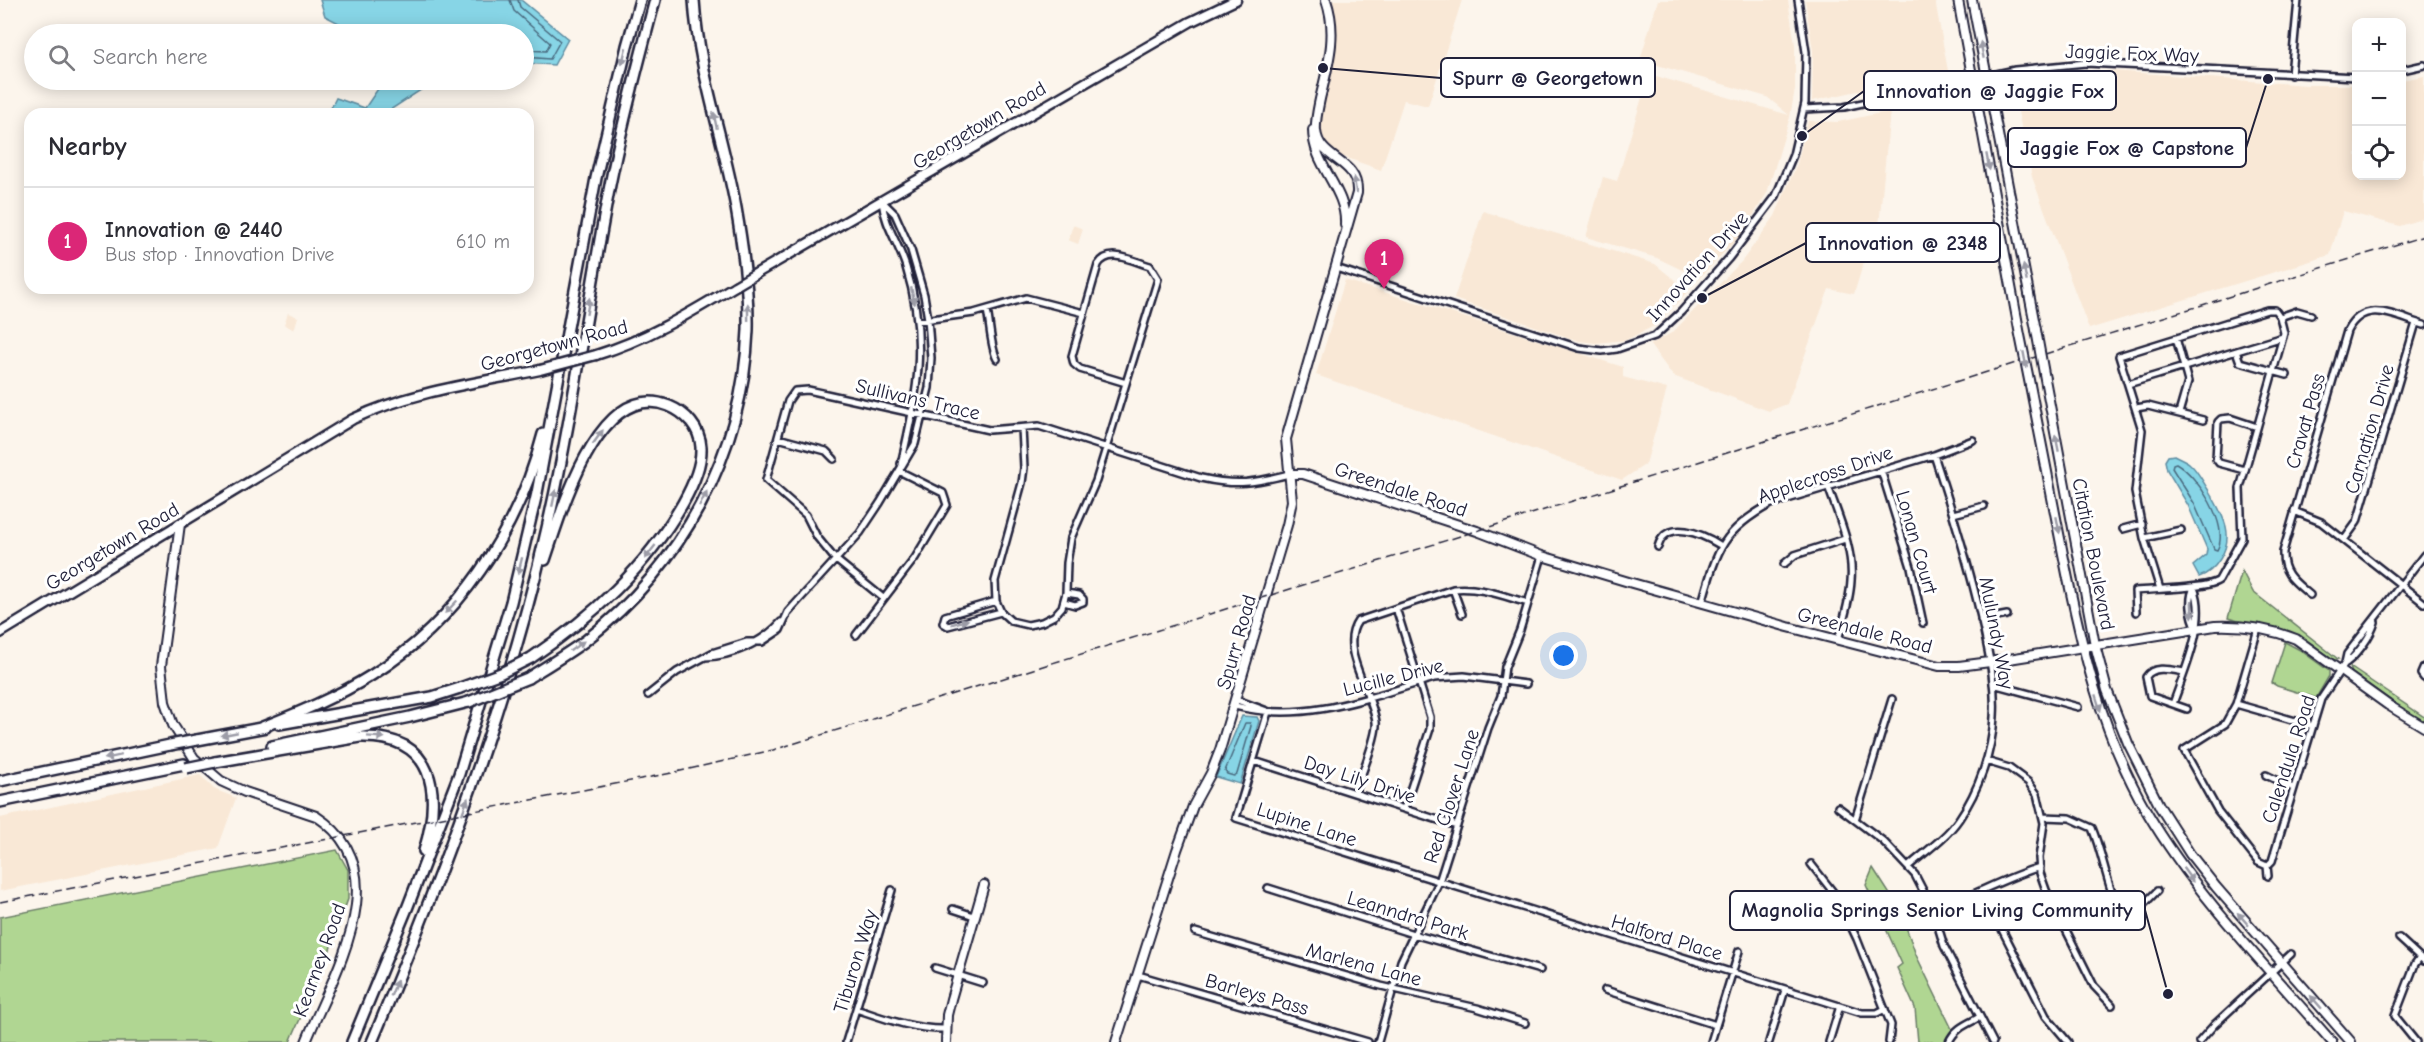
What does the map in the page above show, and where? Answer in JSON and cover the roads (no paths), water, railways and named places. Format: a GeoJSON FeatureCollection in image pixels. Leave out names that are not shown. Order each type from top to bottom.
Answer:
{"type":"FeatureCollection","features":[{"type":"Feature","properties":{"kind":"highway"},"geometry":{"type":"LineString","coordinates":[[352,1042],[438,830],[475,723],[525,546],[596,178],[640,0]]}},
{"type":"Feature","properties":{"kind":"highway"},"geometry":{"type":"LineString","coordinates":[[372,1042],[470,793],[498,711],[528,607],[558,479],[610,184],[630,93],[655,0]]}},
{"type":"Feature","properties":{"kind":"highway"},"geometry":{"type":"LineString","coordinates":[[0,802],[185,766],[469,702],[528,678],[563,656],[602,627],[631,600],[671,553],[687,529],[715,477],[738,405],[748,328],[745,266],[736,207],[699,40],[694,0]]}},
{"type":"Feature","properties":{"kind":"highway"},"geometry":{"type":"LineString","coordinates":[[260,728],[306,710],[372,675],[404,653],[461,597],[488,560],[518,505],[536,458],[565,345]]}},
{"type":"Feature","properties":{"kind":"highway"},"geometry":{"type":"LineString","coordinates":[[0,781],[197,740],[432,697],[501,673],[531,658],[599,607],[624,583],[660,540],[687,494],[698,469],[701,447],[688,417],[662,403],[646,402],[630,407],[606,427],[584,458],[574,479],[528,607]]}},
{"type":"Feature","properties":{"kind":"highway"},"geometry":{"type":"LineString","coordinates":[[213,760],[349,738],[376,736],[397,742],[411,750],[426,770],[434,796],[429,833],[366,1007]]}},
{"type":"Feature","properties":{"kind":"main road","name":"Georgetown Road"},"geometry":{"type":"LineString","coordinates":[[0,633],[261,473],[371,411],[417,396],[540,370],[596,355],[640,339],[690,313],[1190,21],[1236,0]]}},
{"type":"Feature","properties":{"kind":"street","name":"Spurr Road"},"geometry":{"type":"LineString","coordinates":[[1116,1042],[1181,839],[1193,806],[1215,766],[1236,703],[1290,513],[1292,501],[1286,439],[1344,241],[1357,187],[1348,166],[1328,153],[1316,133],[1333,32],[1326,0]]}},
{"type":"Feature","properties":{"kind":"street","name":"Innovation Drive"},"geometry":{"type":"LineString","coordinates":[[1336,268],[1579,348],[1602,351],[1617,349],[1655,336],[1681,312],[1729,258],[1776,196],[1793,155],[1804,109],[1806,52],[1798,0]]}},
{"type":"Feature","properties":{"kind":"street","name":"Citation Boulevard"},"geometry":{"type":"LineString","coordinates":[[1958,0],[2020,335],[2082,647],[2109,733],[2146,810],[2193,881],[2332,1042]]}},
{"type":"Feature","properties":{"kind":"street","name":"Citation Boulevard"},"geometry":{"type":"LineString","coordinates":[[1972,0],[2094,645],[2107,690],[2128,743],[2160,807],[2203,871],[2351,1042]]}},
{"type":"Feature","properties":{"kind":"street"},"geometry":{"type":"LineString","coordinates":[[2291,75],[2298,0]]}},
{"type":"Feature","properties":{"kind":"street","name":"Jaggie Fox Way"},"geometry":{"type":"LineString","coordinates":[[1804,109],[1844,107],[2038,67],[2096,63],[2352,77]]}},
{"type":"Feature","properties":{"kind":"street"},"geometry":{"type":"LineString","coordinates":[[2406,69],[2424,65]]}},
{"type":"Feature","properties":{"kind":"street","name":"Spurr Road"},"geometry":{"type":"LineString","coordinates":[[1319,107],[1313,126],[1313,141],[1317,155],[1334,183],[1343,204],[1346,215],[1344,241]]}},
{"type":"Feature","properties":{"kind":"street"},"geometry":{"type":"LineString","coordinates":[[648,695],[677,672],[703,657],[756,642],[771,632],[860,533],[915,444],[923,416],[932,358],[928,319],[914,260],[895,214],[882,201]]}},
{"type":"Feature","properties":{"kind":"street"},"geometry":{"type":"LineString","coordinates":[[882,201],[884,218],[905,263],[917,321],[920,358],[913,414],[899,471]]}},
{"type":"Feature","properties":{"kind":"street"},"geometry":{"type":"LineString","coordinates":[[1022,428],[1024,468],[1022,483],[995,580],[996,601],[1001,612],[1011,621],[1028,625],[1054,616],[1064,602],[1067,555],[1071,538],[1091,496],[1107,447],[1158,279],[1150,266],[1107,255],[1098,265],[1072,361],[1080,369],[1126,383]]}},
{"type":"Feature","properties":{"kind":"street"},"geometry":{"type":"LineString","coordinates":[[905,263],[914,260]]}},
{"type":"Feature","properties":{"kind":"street"},"geometry":{"type":"LineString","coordinates":[[917,321],[987,310],[1026,298],[1084,313]]}},
{"type":"Feature","properties":{"kind":"street"},"geometry":{"type":"LineString","coordinates":[[987,310],[993,351],[997,359]]}},
{"type":"Feature","properties":{"kind":"street"},"geometry":{"type":"LineString","coordinates":[[2136,612],[2135,591],[2210,586],[2219,580],[2242,538],[2239,496],[2283,337],[2280,317],[2275,310],[2267,310],[2120,356],[2142,430],[2135,492],[2144,538],[2160,589]]}},
{"type":"Feature","properties":{"kind":"street"},"geometry":{"type":"LineString","coordinates":[[2280,317],[2297,311],[2311,315]]}},
{"type":"Feature","properties":{"kind":"street","name":"Cravat Pass"},"geometry":{"type":"LineString","coordinates":[[2310,595],[2287,574],[2283,563],[2283,552],[2351,323],[2357,317],[2372,311],[2424,325]]}},
{"type":"Feature","properties":{"kind":"street","name":"Carnation Drive"},"geometry":{"type":"LineString","coordinates":[[2344,540],[2357,522],[2416,323]]}},
{"type":"Feature","properties":{"kind":"street"},"geometry":{"type":"LineString","coordinates":[[2128,384],[2283,337]]}},
{"type":"Feature","properties":{"kind":"street"},"geometry":{"type":"LineString","coordinates":[[2176,338],[2188,382],[2179,413]]}},
{"type":"Feature","properties":{"kind":"street"},"geometry":{"type":"LineString","coordinates":[[2236,351],[2240,362],[2287,375]]}},
{"type":"Feature","properties":{"kind":"street","name":"Sullivans Trace"},"geometry":{"type":"LineString","coordinates":[[883,598],[835,559],[817,537],[806,515],[766,480],[790,395],[801,389],[989,430],[1039,426],[1201,478],[1227,483],[1260,481],[1289,474]]}},
{"type":"Feature","properties":{"kind":"street"},"geometry":{"type":"LineString","coordinates":[[2136,408],[2148,406],[2203,420]]}},
{"type":"Feature","properties":{"kind":"street"},"geometry":{"type":"LineString","coordinates":[[2245,470],[2219,463],[2216,459],[2218,422],[2225,418],[2257,426]]}},
{"type":"Feature","properties":{"kind":"street"},"geometry":{"type":"LineString","coordinates":[[778,438],[826,451],[834,459]]}},
{"type":"Feature","properties":{"kind":"street","name":"Applecross Drive"},"geometry":{"type":"LineString","coordinates":[[1701,603],[1720,546],[1737,526],[1755,513],[1771,504],[1934,455],[1973,440]]}},
{"type":"Feature","properties":{"kind":"street","name":"Mulundy Way"},"geometry":{"type":"LineString","coordinates":[[1909,866],[1958,821],[1974,793],[1986,761],[1994,716],[1993,684],[1982,620],[1934,455]]}},
{"type":"Feature","properties":{"kind":"street","name":"Lonan Court"},"geometry":{"type":"LineString","coordinates":[[1881,470],[1911,567],[1923,623]]}},
{"type":"Feature","properties":{"kind":"street"},"geometry":{"type":"LineString","coordinates":[[856,635],[915,558],[947,505],[943,493],[899,471]]}},
{"type":"Feature","properties":{"kind":"street","name":"Greendale Road"},"geometry":{"type":"LineString","coordinates":[[1289,474],[1303,474],[1396,504],[1542,556],[1701,603],[1939,666],[1990,662],[2197,628],[2239,625],[2258,629],[2296,639],[2342,667],[2424,727]]}},
{"type":"Feature","properties":{"kind":"street"},"geometry":{"type":"LineString","coordinates":[[1828,486],[1845,539],[1852,580],[1838,640]]}},
{"type":"Feature","properties":{"kind":"street"},"geometry":{"type":"LineString","coordinates":[[1953,514],[1984,506]]}},
{"type":"Feature","properties":{"kind":"street"},"geometry":{"type":"LineString","coordinates":[[2294,511],[2318,520],[2424,603]]}},
{"type":"Feature","properties":{"kind":"street","name":"Kearney Road"},"geometry":{"type":"LineString","coordinates":[[180,524],[161,666],[163,693],[173,725],[194,758],[221,781],[324,821],[336,831],[348,847],[356,871],[358,893],[348,938],[306,1042]]}},
{"type":"Feature","properties":{"kind":"street"},"geometry":{"type":"LineString","coordinates":[[2123,529],[2142,524]]}},
{"type":"Feature","properties":{"kind":"street"},"geometry":{"type":"LineString","coordinates":[[1659,547],[1663,538],[1684,530],[1705,535],[1720,546]]}},
{"type":"Feature","properties":{"kind":"street"},"geometry":{"type":"LineString","coordinates":[[2144,538],[2181,530]]}},
{"type":"Feature","properties":{"kind":"street"},"geometry":{"type":"LineString","coordinates":[[1784,564],[1795,555],[1845,539]]}},
{"type":"Feature","properties":{"kind":"street","name":"Calendula Road"},"geometry":{"type":"LineString","coordinates":[[2267,866],[2272,861],[2321,699],[2342,667],[2352,658],[2373,630],[2375,621],[2424,555]]}},
{"type":"Feature","properties":{"kind":"street","name":"Red Clover Lane"},"geometry":{"type":"LineString","coordinates":[[1378,1042],[1393,988],[1413,934],[1439,882],[1488,728],[1502,696],[1505,668],[1520,630],[1542,556]]}},
{"type":"Feature","properties":{"kind":"street"},"geometry":{"type":"LineString","coordinates":[[1355,793],[1376,722],[1351,646],[1353,628],[1358,621],[1453,590],[1477,588],[1528,603]]}},
{"type":"Feature","properties":{"kind":"street"},"geometry":{"type":"LineString","coordinates":[[2173,704],[2197,628],[2197,594],[2194,588]]}},
{"type":"Feature","properties":{"kind":"street"},"geometry":{"type":"LineString","coordinates":[[1453,590],[1462,614]]}},
{"type":"Feature","properties":{"kind":"street"},"geometry":{"type":"LineString","coordinates":[[1064,602],[1075,605],[1083,602],[1083,598],[1079,595],[1066,593]]}},
{"type":"Feature","properties":{"kind":"street"},"geometry":{"type":"LineString","coordinates":[[996,601],[945,616],[943,623],[948,626],[1001,612]]}},
{"type":"Feature","properties":{"kind":"street"},"geometry":{"type":"LineString","coordinates":[[1396,608],[1430,717],[1430,729],[1404,809]]}},
{"type":"Feature","properties":{"kind":"street"},"geometry":{"type":"LineString","coordinates":[[1982,620],[2007,615]]}},
{"type":"Feature","properties":{"kind":"street"},"geometry":{"type":"LineString","coordinates":[[2258,629],[2236,704],[2226,724],[2184,750],[2218,811],[2258,862],[2267,866],[2268,876]]}},
{"type":"Feature","properties":{"kind":"street"},"geometry":{"type":"LineString","coordinates":[[2424,667],[2421,674],[2424,678]]}},
{"type":"Feature","properties":{"kind":"street"},"geometry":{"type":"LineString","coordinates":[[2184,672],[2169,669],[2152,671],[2146,676],[2150,696],[2187,709]]}},
{"type":"Feature","properties":{"kind":"street","name":"Lucille Drive"},"geometry":{"type":"LineString","coordinates":[[1236,703],[1259,712],[1279,714],[1311,712],[1449,676],[1526,684]]}},
{"type":"Feature","properties":{"kind":"street"},"geometry":{"type":"LineString","coordinates":[[1993,684],[2078,707]]}},
{"type":"Feature","properties":{"kind":"street"},"geometry":{"type":"LineString","coordinates":[[1855,820],[1892,699]]}},
{"type":"Feature","properties":{"kind":"street"},"geometry":{"type":"LineString","coordinates":[[2236,704],[2313,726]]}},
{"type":"Feature","properties":{"kind":"street","name":"Lupine Lane"},"geometry":{"type":"LineString","coordinates":[[1268,712],[1236,818],[1439,882]]}},
{"type":"Feature","properties":{"kind":"street","name":"Day Lily Drive"},"geometry":{"type":"LineString","coordinates":[[1254,760],[1457,826]]}},
{"type":"Feature","properties":{"kind":"street"},"geometry":{"type":"LineString","coordinates":[[1986,761],[2009,768],[2028,782],[2037,794],[2043,817],[2040,867],[2046,890],[2094,986],[2112,1005]]}},
{"type":"Feature","properties":{"kind":"street"},"geometry":{"type":"LineString","coordinates":[[2266,775],[2293,788]]}},
{"type":"Feature","properties":{"kind":"street"},"geometry":{"type":"LineString","coordinates":[[1838,807],[1883,841],[1909,866],[1926,893],[1944,946],[1993,1042]]}},
{"type":"Feature","properties":{"kind":"street"},"geometry":{"type":"LineString","coordinates":[[2043,817],[2070,818],[2092,828],[2098,842],[2106,877],[2123,918],[2140,908],[2157,891]]}},
{"type":"Feature","properties":{"kind":"street"},"geometry":{"type":"LineString","coordinates":[[1811,864],[1832,889],[1842,907],[1886,1009],[1890,1025],[1889,1042]]}},
{"type":"Feature","properties":{"kind":"street"},"geometry":{"type":"LineString","coordinates":[[1933,910],[2014,875],[2040,867]]}},
{"type":"Feature","properties":{"kind":"street","name":"Halford Place"},"geometry":{"type":"LineString","coordinates":[[1439,882],[1862,1014],[1871,1014],[1886,1009]]}},
{"type":"Feature","properties":{"kind":"street"},"geometry":{"type":"LineString","coordinates":[[946,1042],[946,1029],[957,976],[984,885]]}},
{"type":"Feature","properties":{"kind":"street","name":"Leanndra Park"},"geometry":{"type":"LineString","coordinates":[[1268,888],[1413,934],[1540,970]]}},
{"type":"Feature","properties":{"kind":"street","name":"Tiburon Way"},"geometry":{"type":"LineString","coordinates":[[846,1042],[892,890]]}},
{"type":"Feature","properties":{"kind":"street"},"geometry":{"type":"LineString","coordinates":[[1982,890],[2046,1016],[2068,1042]]}},
{"type":"Feature","properties":{"kind":"street"},"geometry":{"type":"LineString","coordinates":[[953,909],[974,916]]}},
{"type":"Feature","properties":{"kind":"street","name":"Marlena Lane"},"geometry":{"type":"LineString","coordinates":[[1195,932],[1525,1023]]}},
{"type":"Feature","properties":{"kind":"street"},"geometry":{"type":"LineString","coordinates":[[2399,938],[2422,959],[2415,964],[2395,1016],[2416,1042]]}},
{"type":"Feature","properties":{"kind":"street"},"geometry":{"type":"LineString","coordinates":[[1710,1042],[1739,951]]}},
{"type":"Feature","properties":{"kind":"street"},"geometry":{"type":"LineString","coordinates":[[2199,1042],[2214,1024],[2291,954]]}},
{"type":"Feature","properties":{"kind":"street"},"geometry":{"type":"LineString","coordinates":[[935,968],[983,983]]}},
{"type":"Feature","properties":{"kind":"street","name":"Barleys Pass"},"geometry":{"type":"LineString","coordinates":[[1138,975],[1368,1042]]}},
{"type":"Feature","properties":{"kind":"street"},"geometry":{"type":"LineString","coordinates":[[1605,990],[1716,1025]]}},
{"type":"Feature","properties":{"kind":"street"},"geometry":{"type":"LineString","coordinates":[[1769,1042],[1785,990]]}},
{"type":"Feature","properties":{"kind":"street"},"geometry":{"type":"LineString","coordinates":[[1828,1042],[1840,1006]]}},
{"type":"Feature","properties":{"kind":"street"},"geometry":{"type":"LineString","coordinates":[[856,1009],[906,1025],[929,1030],[946,1029]]}},
{"type":"Feature","properties":{"kind":"street"},"geometry":{"type":"LineString","coordinates":[[1949,1042],[1954,1032],[1961,1026],[1980,1017]]}},
{"type":"Feature","properties":{"kind":"water"},"geometry":{"type":"Polygon","coordinates":[[[320,0],[521,0],[568,39],[554,65],[534,64],[534,24],[341,24],[325,16],[320,0]]]}},
{"type":"Feature","properties":{"kind":"water"},"geometry":{"type":"Polygon","coordinates":[[[377,90],[421,90],[393,108],[365,108],[377,90]]]}},
{"type":"Feature","properties":{"kind":"water"},"geometry":{"type":"Polygon","coordinates":[[[336,98],[365,108],[331,108],[336,98]]]}},
{"type":"Feature","properties":{"kind":"water"},"geometry":{"type":"Polygon","coordinates":[[[2174,455],[2196,470],[2222,516],[2227,533],[2225,550],[2220,559],[2214,567],[2199,577],[2193,566],[2206,555],[2207,549],[2188,505],[2167,470],[2165,461],[2168,456],[2174,455]]]}},
{"type":"Feature","properties":{"kind":"water"},"geometry":{"type":"Polygon","coordinates":[[[1242,716],[1257,717],[1259,721],[1240,784],[1216,777],[1242,716]]]}},
{"type":"Feature","properties":{"kind":"railway"},"geometry":{"type":"LineString","coordinates":[[0,902],[672,773],[773,750],[2424,236]]}},
{"type":"Feature","properties":{"kind":"place","name":"Spurr @ Georgetown"},"geometry":{"type":"Point","coordinates":[1323,68]}},
{"type":"Feature","properties":{"kind":"place","name":"Jaggie Fox @ Capstone"},"geometry":{"type":"Point","coordinates":[2268,79]}},
{"type":"Feature","properties":{"kind":"place","name":"Innovation @ Jaggie Fox"},"geometry":{"type":"Point","coordinates":[1802,136]}},
{"type":"Feature","properties":{"kind":"place","name":"Innovation @ 2440"},"geometry":{"type":"Point","coordinates":[1384,289]}},
{"type":"Feature","properties":{"kind":"place","name":"Innovation @ 2348"},"geometry":{"type":"Point","coordinates":[1702,298]}},
{"type":"Feature","properties":{"kind":"place","name":"Magnolia Springs Senior Living Community"},"geometry":{"type":"Point","coordinates":[2168,994]}}]}
